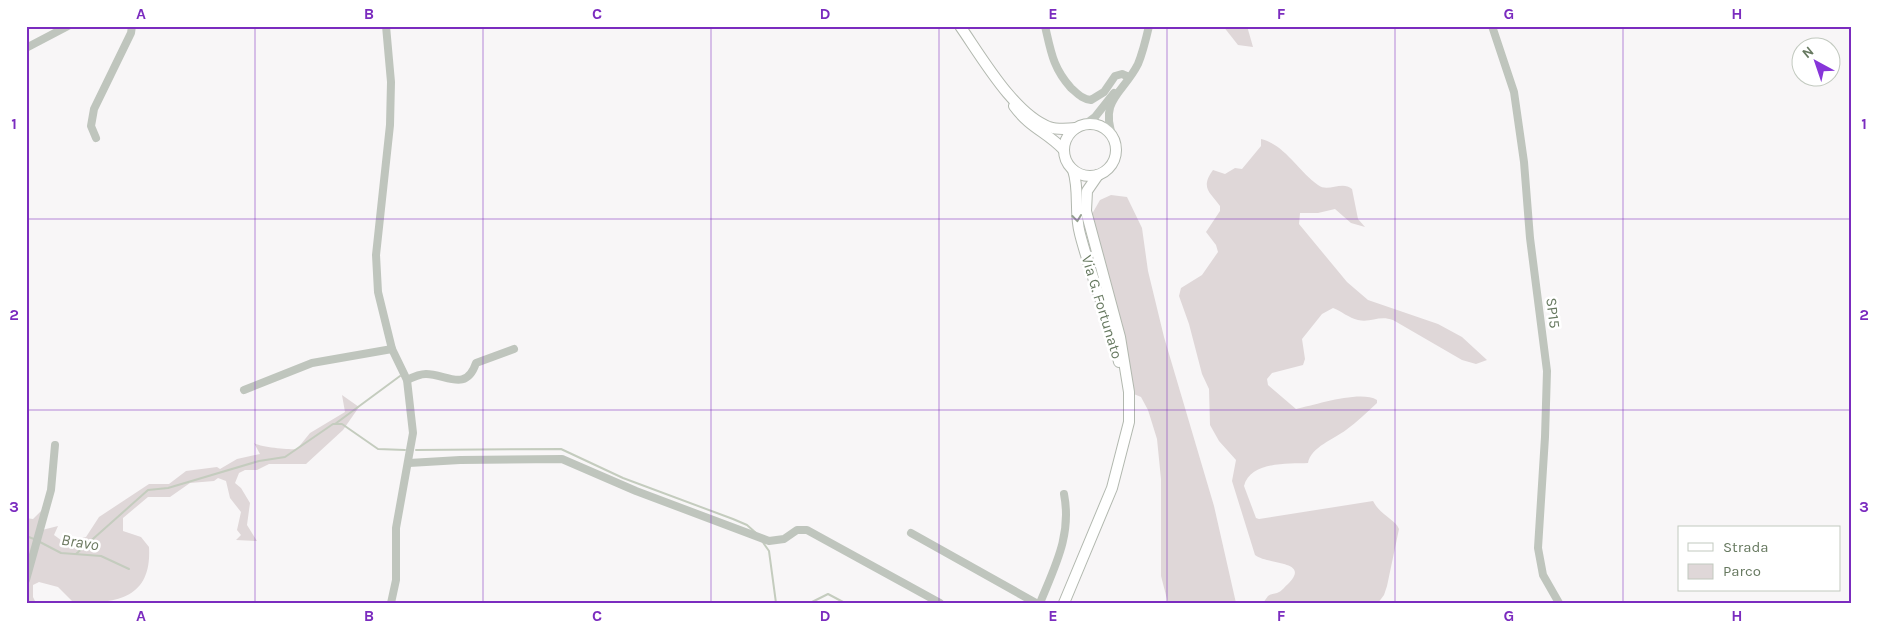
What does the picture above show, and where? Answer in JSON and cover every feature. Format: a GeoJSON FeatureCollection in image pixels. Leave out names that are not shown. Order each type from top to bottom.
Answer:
{"type":"FeatureCollection","features":[{"type":"Feature","properties":{"kind":"main road"},"geometry":{"type":"LineString","coordinates":[[960,26],[1004,87],[1024,120],[1054,140],[1064,150]]}},
{"type":"Feature","properties":{"kind":"main road"},"geometry":{"type":"LineString","coordinates":[[1004,87],[1018,103],[1040,122],[1058,129],[1076,128]]}},
{"type":"Feature","properties":{"kind":"main road"},"geometry":{"type":"LineString","coordinates":[[1087,123],[1102,126],[1114,137],[1116,150],[1114,160],[1108,169],[1098,174],[1085,175],[1073,170],[1067,163],[1064,150],[1068,135],[1076,128],[1087,123]]}},
{"type":"Feature","properties":{"kind":"main road","name":"Via G. Fortunato"},"geometry":{"type":"LineString","coordinates":[[1073,170],[1077,186],[1076,209],[1079,232],[1121,373],[1124,392],[1124,445]]}},
{"type":"Feature","properties":{"kind":"main road","name":"Via G. Fortunato"},"geometry":{"type":"LineString","coordinates":[[1064,603],[1112,488],[1129,422],[1126,370],[1120,337],[1088,221],[1086,205],[1087,191],[1098,174]]}},
{"type":"Feature","properties":{"kind":"street"},"geometry":{"type":"LineString","coordinates":[[26,48],[68,26]]}},
{"type":"Feature","properties":{"kind":"street"},"geometry":{"type":"LineString","coordinates":[[96,138],[91,126],[94,109],[131,33],[132,26]]}},
{"type":"Feature","properties":{"kind":"street"},"geometry":{"type":"LineString","coordinates":[[386,26],[391,82],[390,124],[376,255],[378,292],[392,348],[407,380],[413,433],[396,528],[396,580],[391,603]]}},
{"type":"Feature","properties":{"kind":"street"},"geometry":{"type":"LineString","coordinates":[[1045,26],[1054,66],[1060,76],[1079,96],[1091,100],[1104,92],[1115,76],[1122,74],[1129,77]]}},
{"type":"Feature","properties":{"kind":"street"},"geometry":{"type":"LineString","coordinates":[[1114,137],[1108,114],[1123,85],[1138,64],[1149,26]]}},
{"type":"Feature","properties":{"kind":"street","name":"SP15"},"geometry":{"type":"LineString","coordinates":[[1492,26],[1514,92],[1524,162],[1530,238],[1547,371],[1538,548],[1543,575],[1559,603]]}},
{"type":"Feature","properties":{"kind":"street"},"geometry":{"type":"LineString","coordinates":[[1087,123],[1123,85]]}},
{"type":"Feature","properties":{"kind":"street"},"geometry":{"type":"LineString","coordinates":[[244,390],[312,363],[392,348]]}},
{"type":"Feature","properties":{"kind":"street"},"geometry":{"type":"LineString","coordinates":[[407,380],[426,374],[460,380],[469,377],[476,363],[514,349]]}},
{"type":"Feature","properties":{"kind":"street"},"geometry":{"type":"LineString","coordinates":[[26,580],[51,490],[54,445]]}},
{"type":"Feature","properties":{"kind":"street"},"geometry":{"type":"LineString","coordinates":[[409,463],[460,460],[562,459],[636,491],[766,540],[784,539],[797,530],[807,530],[940,603]]}},
{"type":"Feature","properties":{"kind":"street"},"geometry":{"type":"LineString","coordinates":[[1040,603],[1062,549],[1068,514],[1064,494]]}},
{"type":"Feature","properties":{"kind":"street"},"geometry":{"type":"LineString","coordinates":[[911,532],[1036,603]]}},
{"type":"Feature","properties":{"kind":"green space"},"geometry":{"type":"Polygon","coordinates":[[[1223,26],[1247,26],[1253,47],[1238,45],[1223,26]]]}},
{"type":"Feature","properties":{"kind":"green space"},"geometry":{"type":"Polygon","coordinates":[[[1261,139],[1270,142],[1284,152],[1318,185],[1326,188],[1344,186],[1352,189],[1358,219],[1365,227],[1351,223],[1335,209],[1318,213],[1300,213],[1299,224],[1347,282],[1368,300],[1438,324],[1462,337],[1487,360],[1476,364],[1462,360],[1393,320],[1383,318],[1367,321],[1358,320],[1333,308],[1322,314],[1302,339],[1305,359],[1303,365],[1272,373],[1267,379],[1268,385],[1296,409],[1349,397],[1369,397],[1377,400],[1377,403],[1354,424],[1318,448],[1310,457],[1308,463],[1281,464],[1262,468],[1248,478],[1244,486],[1256,518],[1259,519],[1373,501],[1399,529],[1387,586],[1384,595],[1378,603],[1263,603],[1268,596],[1277,593],[1288,584],[1295,571],[1285,564],[1255,555],[1232,481],[1236,460],[1219,441],[1210,425],[1209,389],[1202,374],[1189,324],[1179,296],[1181,288],[1202,275],[1218,252],[1216,245],[1206,232],[1220,211],[1220,206],[1208,190],[1207,181],[1209,176],[1213,170],[1225,174],[1235,168],[1242,169],[1261,146],[1261,139]]]}},
{"type":"Feature","properties":{"kind":"green space"},"geometry":{"type":"Polygon","coordinates":[[[1111,195],[1127,197],[1142,228],[1148,271],[1164,337],[1214,506],[1236,603],[1168,603],[1161,576],[1161,479],[1157,439],[1148,410],[1141,397],[1129,392],[1088,221],[1100,200],[1111,195]]]}},
{"type":"Feature","properties":{"kind":"green space"},"geometry":{"type":"Polygon","coordinates":[[[342,395],[359,407],[343,430],[306,464],[269,464],[257,470],[245,470],[239,473],[235,483],[241,488],[250,503],[247,525],[257,541],[236,540],[241,535],[237,530],[241,512],[230,498],[226,481],[218,478],[214,481],[190,483],[170,497],[148,497],[123,518],[123,531],[141,537],[149,547],[148,564],[144,578],[138,588],[117,599],[104,602],[74,603],[58,587],[39,582],[33,585],[33,597],[36,603],[26,603],[26,577],[30,558],[26,558],[26,518],[33,519],[42,510],[42,530],[58,526],[54,535],[65,543],[86,537],[99,517],[149,484],[169,484],[186,471],[217,467],[220,469],[237,459],[260,454],[254,443],[282,449],[297,449],[310,433],[345,412],[342,395]]]}},
{"type":"Feature","properties":{"kind":"waterway"},"geometry":{"type":"LineString","coordinates":[[335,424],[400,376]]}},
{"type":"Feature","properties":{"kind":"waterway"},"geometry":{"type":"LineString","coordinates":[[76,554],[148,490],[168,488],[259,461],[285,457],[333,424],[342,424],[378,449],[405,450]]}},
{"type":"Feature","properties":{"kind":"waterway"},"geometry":{"type":"LineString","coordinates":[[416,450],[561,449],[623,478],[747,525],[756,533]]}},
{"type":"Feature","properties":{"kind":"waterway","name":"Bravo"},"geometry":{"type":"LineString","coordinates":[[26,536],[34,539]]}},
{"type":"Feature","properties":{"kind":"waterway","name":"Bravo"},"geometry":{"type":"LineString","coordinates":[[38,541],[61,553],[101,556],[129,569]]}},
{"type":"Feature","properties":{"kind":"waterway"},"geometry":{"type":"LineString","coordinates":[[762,541],[769,551],[776,603]]}},
{"type":"Feature","properties":{"kind":"waterway"},"geometry":{"type":"LineString","coordinates":[[810,603],[828,594],[845,603]]}}]}
